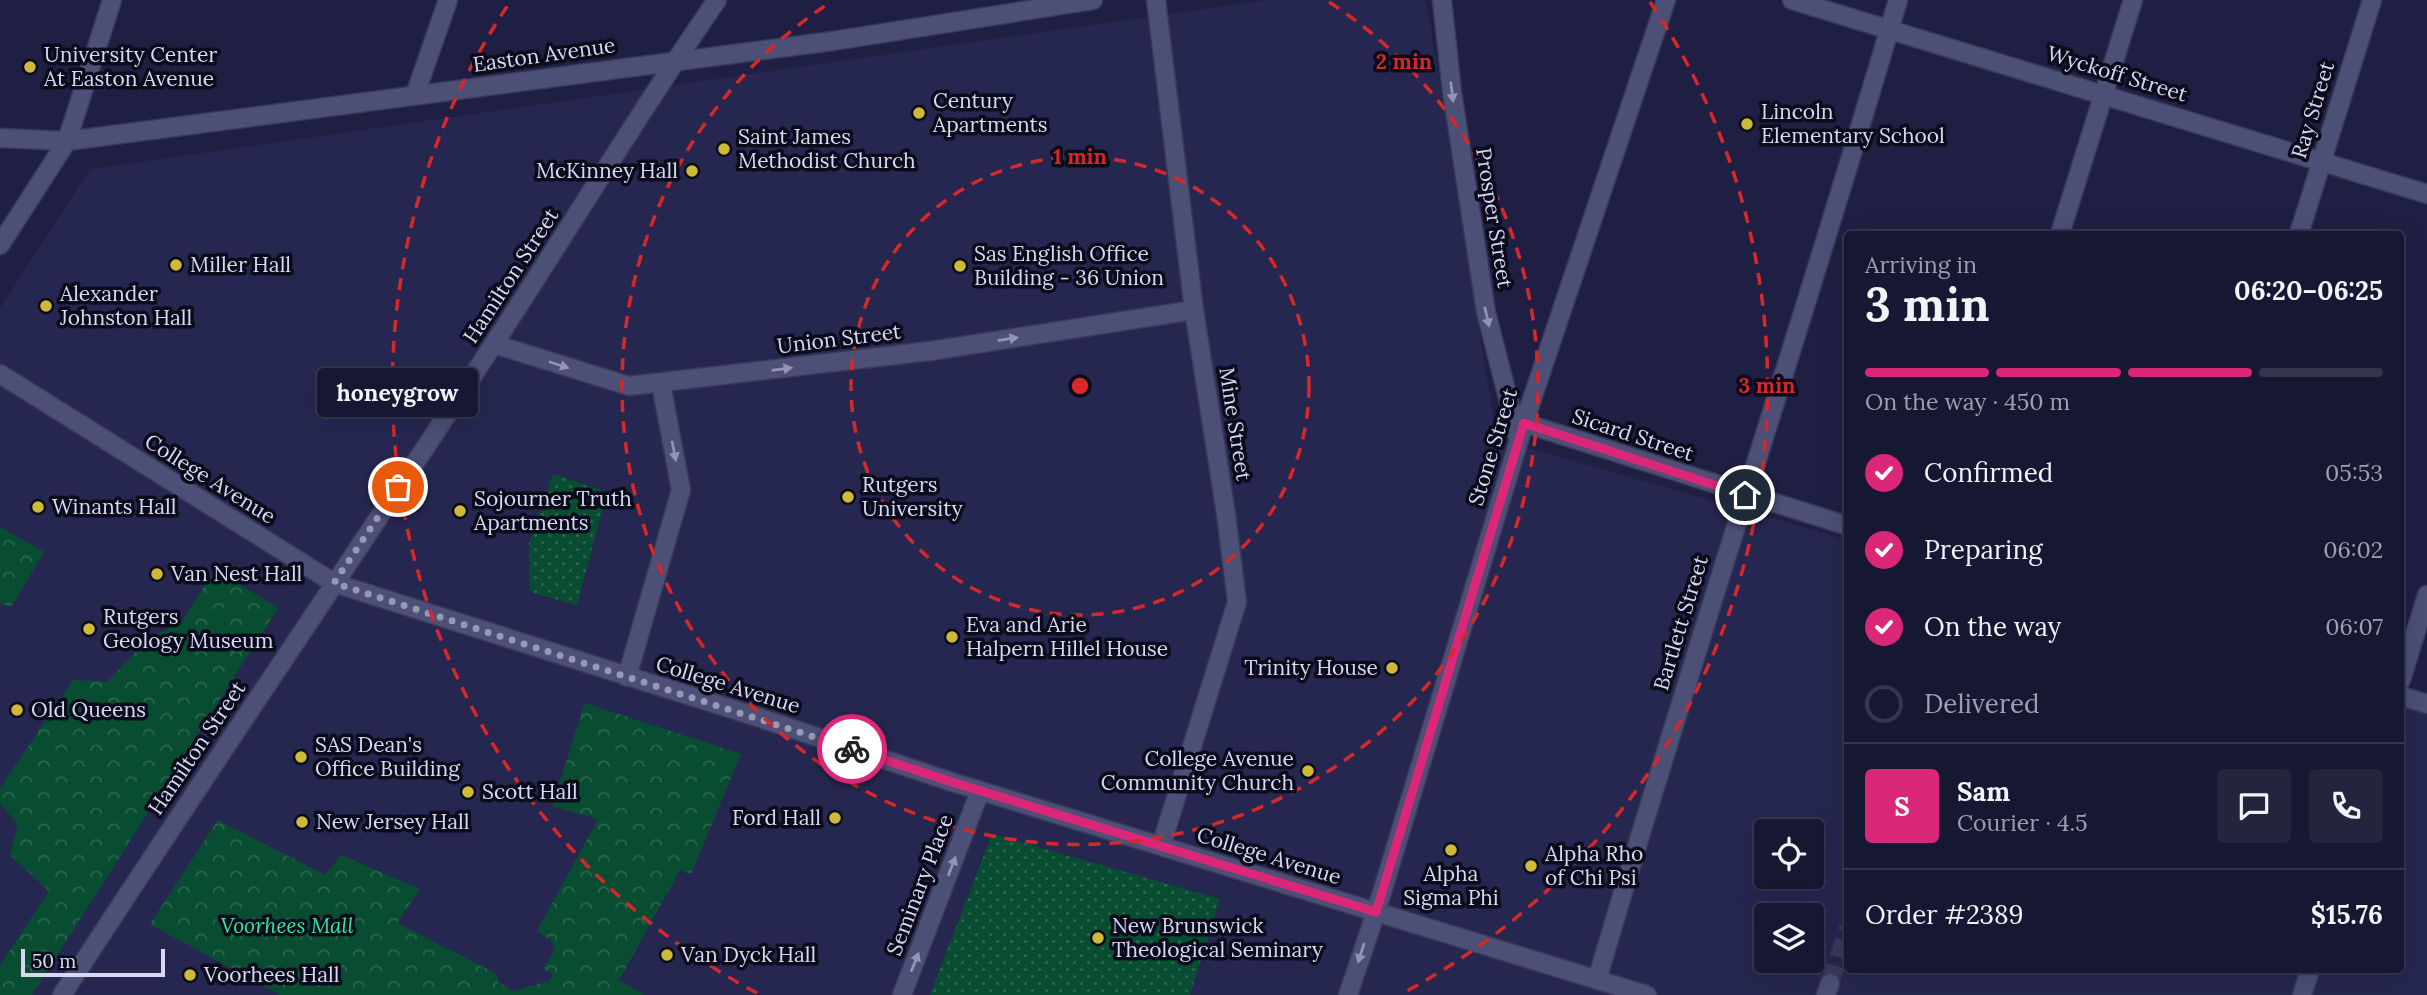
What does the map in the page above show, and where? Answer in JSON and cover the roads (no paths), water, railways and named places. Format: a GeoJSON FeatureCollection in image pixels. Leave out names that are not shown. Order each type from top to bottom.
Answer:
{"type":"FeatureCollection","features":[{"type":"Feature","properties":{"kind":"street"},"geometry":{"type":"LineString","coordinates":[[0,245],[67,141],[113,0]]}},
{"type":"Feature","properties":{"kind":"street"},"geometry":{"type":"LineString","coordinates":[[415,95],[448,0]]}},
{"type":"Feature","properties":{"kind":"street","name":"Hamilton Street"},"geometry":{"type":"LineString","coordinates":[[62,995],[494,344],[675,60],[717,0]]}},
{"type":"Feature","properties":{"kind":"street","name":"Easton Avenue"},"geometry":{"type":"LineString","coordinates":[[0,138],[67,141],[833,41],[1093,0]]}},
{"type":"Feature","properties":{"kind":"street","name":"Mine Street"},"geometry":{"type":"LineString","coordinates":[[1156,0],[1194,310],[1237,602],[1161,846]]}},
{"type":"Feature","properties":{"kind":"street","name":"Prosper Street"},"geometry":{"type":"LineString","coordinates":[[1442,0],[1452,92],[1486,312],[1521,431]]}},
{"type":"Feature","properties":{"kind":"street","name":"Stone Street"},"geometry":{"type":"LineString","coordinates":[[1348,995],[1376,912],[1521,431],[1666,0]]}},
{"type":"Feature","properties":{"kind":"street","name":"Wyckoff Street"},"geometry":{"type":"LineString","coordinates":[[1792,0],[2427,194]]}},
{"type":"Feature","properties":{"kind":"street","name":"Bartlett Street"},"geometry":{"type":"LineString","coordinates":[[1597,980],[1651,794],[1898,0]]}},
{"type":"Feature","properties":{"kind":"street"},"geometry":{"type":"LineString","coordinates":[[2061,231],[2133,0]]}},
{"type":"Feature","properties":{"kind":"street","name":"Ray Street"},"geometry":{"type":"LineString","coordinates":[[2300,231],[2372,0]]}},
{"type":"Feature","properties":{"kind":"street","name":"Union Street"},"geometry":{"type":"LineString","coordinates":[[494,344],[629,386],[930,351],[1194,310]]}},
{"type":"Feature","properties":{"kind":"street","name":"College Avenue"},"geometry":{"type":"LineString","coordinates":[[0,374],[334,583],[980,791],[1647,995]]}},
{"type":"Feature","properties":{"kind":"street"},"geometry":{"type":"LineString","coordinates":[[626,677],[681,490],[661,384]]}},
{"type":"Feature","properties":{"kind":"street","name":"Sicard Street"},"geometry":{"type":"LineString","coordinates":[[1521,431],[1844,525]]}},
{"type":"Feature","properties":{"kind":"street"},"geometry":{"type":"LineString","coordinates":[[2404,670],[2427,595]]}},
{"type":"Feature","properties":{"kind":"street"},"geometry":{"type":"LineString","coordinates":[[2404,697],[2427,704]]}},
{"type":"Feature","properties":{"kind":"street","name":"Seminary Place"},"geometry":{"type":"LineString","coordinates":[[902,995],[980,791]]}},
{"type":"Feature","properties":{"kind":"street"},"geometry":{"type":"LineString","coordinates":[[2302,995],[2309,973]]}},
{"type":"Feature","properties":{"kind":"tunnel"},"geometry":{"type":"LineString","coordinates":[[1830,983],[1844,940]]}},
{"type":"Feature","properties":{"kind":"place","name":"University Center At Easton Avenue"},"geometry":{"type":"Point","coordinates":[30,67]}},
{"type":"Feature","properties":{"kind":"place","name":"Century Apartments"},"geometry":{"type":"Point","coordinates":[919,113]}},
{"type":"Feature","properties":{"kind":"place","name":"Lincoln Elementary School"},"geometry":{"type":"Point","coordinates":[1747,124]}},
{"type":"Feature","properties":{"kind":"place","name":"Saint James Methodist Church"},"geometry":{"type":"Point","coordinates":[724,149]}},
{"type":"Feature","properties":{"kind":"place","name":"McKinney Hall"},"geometry":{"type":"Point","coordinates":[692,171]}},
{"type":"Feature","properties":{"kind":"place","name":"Miller Hall"},"geometry":{"type":"Point","coordinates":[176,265]}},
{"type":"Feature","properties":{"kind":"place","name":"Sas English Office Building - 36 Union"},"geometry":{"type":"Point","coordinates":[960,266]}},
{"type":"Feature","properties":{"kind":"place","name":"Alexander Johnston Hall"},"geometry":{"type":"Point","coordinates":[46,306]}},
{"type":"Feature","properties":{"kind":"place","name":"honeygrow"},"geometry":{"type":"Point","coordinates":[398,487]}},
{"type":"Feature","properties":{"kind":"place","name":"Rutgers University"},"geometry":{"type":"Point","coordinates":[848,497]}},
{"type":"Feature","properties":{"kind":"place","name":"Winants Hall"},"geometry":{"type":"Point","coordinates":[38,507]}},
{"type":"Feature","properties":{"kind":"place","name":"Sojourner Truth Apartments"},"geometry":{"type":"Point","coordinates":[460,511]}},
{"type":"Feature","properties":{"kind":"place","name":"Van Nest Hall"},"geometry":{"type":"Point","coordinates":[157,574]}},
{"type":"Feature","properties":{"kind":"place","name":"Rutgers Geology Museum"},"geometry":{"type":"Point","coordinates":[89,629]}},
{"type":"Feature","properties":{"kind":"place","name":"Eva and Arie Halpern Hillel House"},"geometry":{"type":"Point","coordinates":[952,637]}},
{"type":"Feature","properties":{"kind":"place","name":"Trinity House"},"geometry":{"type":"Point","coordinates":[1392,668]}},
{"type":"Feature","properties":{"kind":"place","name":"Old Queens"},"geometry":{"type":"Point","coordinates":[17,710]}},
{"type":"Feature","properties":{"kind":"place","name":"SAS Dean's Office Building"},"geometry":{"type":"Point","coordinates":[301,757]}},
{"type":"Feature","properties":{"kind":"place","name":"College Avenue Community Church"},"geometry":{"type":"Point","coordinates":[1308,771]}},
{"type":"Feature","properties":{"kind":"place","name":"Scott Hall"},"geometry":{"type":"Point","coordinates":[468,792]}},
{"type":"Feature","properties":{"kind":"place","name":"Ford Hall"},"geometry":{"type":"Point","coordinates":[835,818]}},
{"type":"Feature","properties":{"kind":"place","name":"New Jersey Hall"},"geometry":{"type":"Point","coordinates":[302,822]}},
{"type":"Feature","properties":{"kind":"place","name":"Alpha Sigma Phi"},"geometry":{"type":"Point","coordinates":[1451,850]}},
{"type":"Feature","properties":{"kind":"place","name":"Alpha Rho of Chi Psi"},"geometry":{"type":"Point","coordinates":[1531,866]}},
{"type":"Feature","properties":{"kind":"place","name":"New Brunswick Theological Seminary"},"geometry":{"type":"Point","coordinates":[1098,938]}},
{"type":"Feature","properties":{"kind":"place","name":"Van Dyck Hall"},"geometry":{"type":"Point","coordinates":[667,955]}},
{"type":"Feature","properties":{"kind":"place","name":"Voorhees Hall"},"geometry":{"type":"Point","coordinates":[190,975]}},
{"type":"Feature","properties":{"kind":"park label","name":"Voorhees Mall"},"geometry":{"type":"Point","coordinates":[287,926]}}]}
